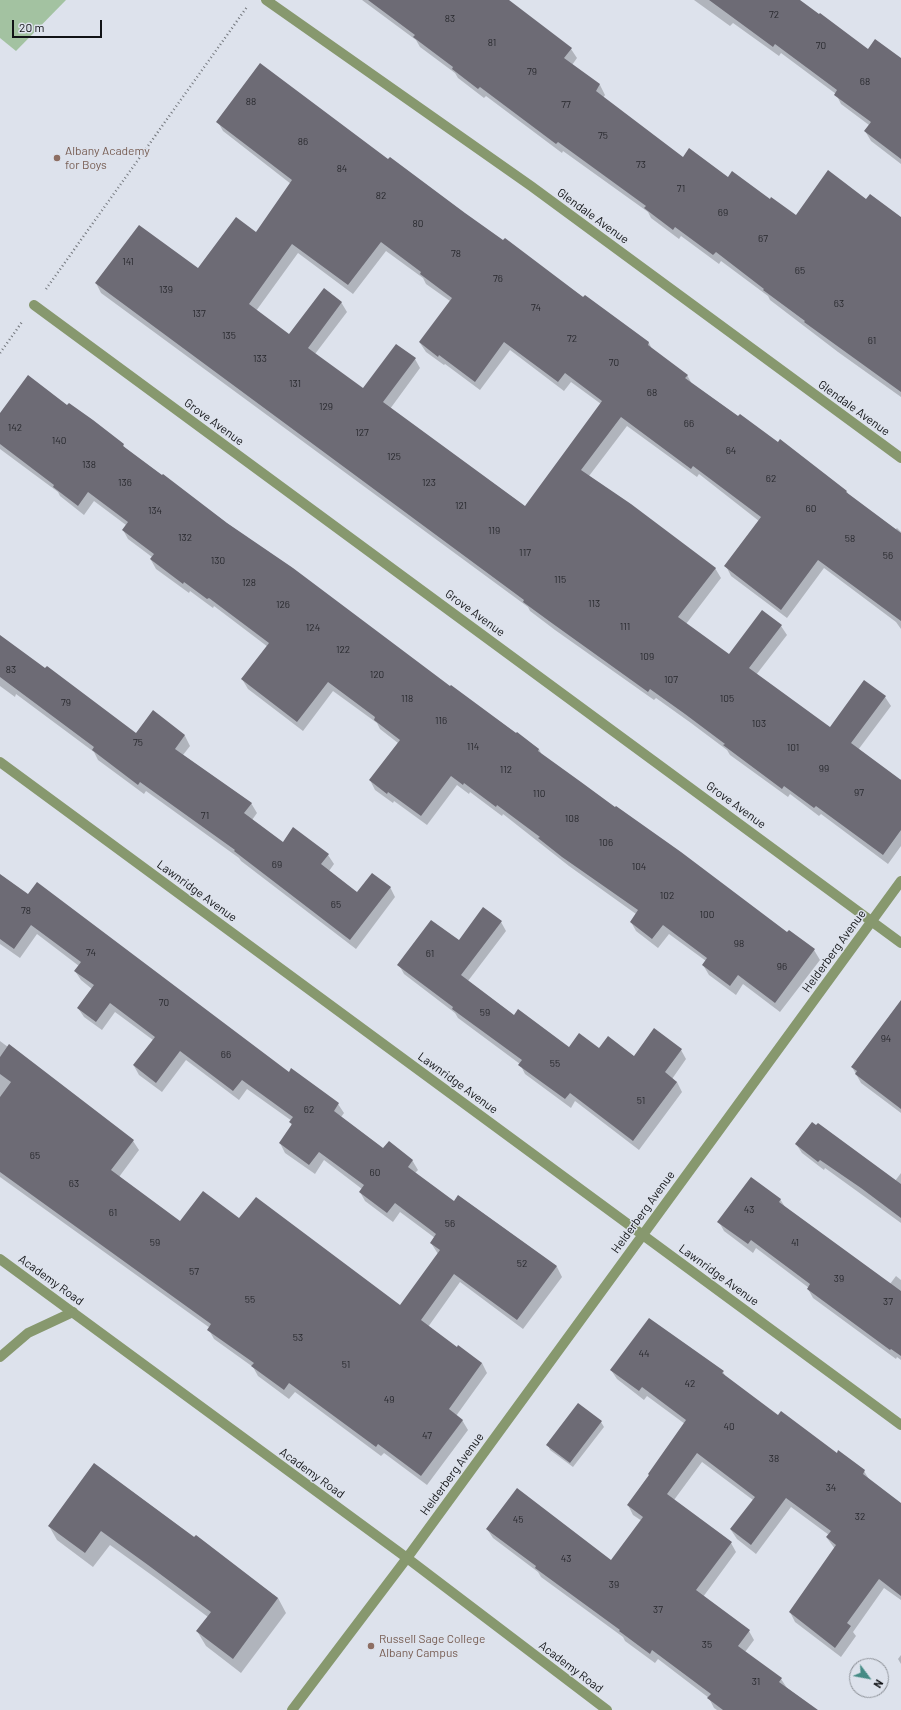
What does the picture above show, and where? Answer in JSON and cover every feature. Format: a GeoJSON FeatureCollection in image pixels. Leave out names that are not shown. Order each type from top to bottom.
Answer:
{"type":"FeatureCollection","features":[{"type":"Feature","properties":{"kind":"street","name":"Glendale Avenue"},"geometry":{"type":"LineString","coordinates":[[266,0],[531,186],[901,458]]}},
{"type":"Feature","properties":{"kind":"street","name":"Grove Avenue"},"geometry":{"type":"LineString","coordinates":[[34,305],[901,943]]}},
{"type":"Feature","properties":{"kind":"street","name":"Lawnridge Avenue"},"geometry":{"type":"LineString","coordinates":[[0,762],[642,1236],[901,1425]]}},
{"type":"Feature","properties":{"kind":"street","name":"Helderberg Avenue"},"geometry":{"type":"LineString","coordinates":[[292,1710],[407,1558],[901,882]]}},
{"type":"Feature","properties":{"kind":"street","name":"Academy Road"},"geometry":{"type":"LineString","coordinates":[[0,1259],[407,1558],[607,1710]]}},
{"type":"Feature","properties":{"kind":"street"},"geometry":{"type":"LineString","coordinates":[[0,1357],[28,1333],[73,1312]]}},
{"type":"Feature","properties":{"kind":"path"},"geometry":{"type":"LineString","coordinates":[[0,353],[247,6]]}},
{"type":"Feature","properties":{"kind":"green space"},"geometry":{"type":"Polygon","coordinates":[[[0,0],[66,0],[16,51],[0,38],[0,0]]]}},
{"type":"Feature","properties":{"kind":"building"},"geometry":{"type":"Polygon","coordinates":[[[368,0],[509,0],[572,48],[564,58],[600,84],[596,91],[683,157],[689,148],[728,177],[732,171],[770,199],[771,197],[796,215],[828,170],[866,199],[870,194],[901,217],[901,392],[804,322],[805,321],[763,290],[764,289],[716,252],[713,255],[675,227],[673,230],[644,208],[646,206],[558,142],[556,144],[480,87],[478,89],[452,69],[453,67],[413,37],[415,35],[368,0]]]}},
{"type":"Feature","properties":{"kind":"building"},"geometry":{"type":"Polygon","coordinates":[[[709,0],[800,0],[868,49],[875,39],[901,58],[901,159],[864,131],[871,122],[834,95],[837,90],[775,44],[773,47],[709,0]]]}},
{"type":"Feature","properties":{"kind":"building"},"geometry":{"type":"Polygon","coordinates":[[[260,63],[388,159],[390,157],[503,240],[505,238],[583,297],[585,295],[649,342],[648,345],[688,375],[685,378],[738,416],[740,414],[778,442],[780,439],[847,491],[846,492],[901,533],[901,621],[818,560],[781,610],[724,566],[761,517],[693,466],[691,469],[621,417],[581,470],[631,504],[716,568],[678,617],[729,654],[762,610],[782,625],[749,668],[830,727],[864,680],[886,696],[851,743],[901,780],[901,830],[883,855],[816,806],[814,808],[784,786],[782,789],[723,745],[725,744],[685,714],[650,689],[648,692],[549,621],[523,602],[524,600],[95,283],[139,225],[198,268],[236,217],[256,232],[292,180],[216,122],[260,63]],[[381,242],[348,285],[292,244],[249,304],[289,334],[324,288],[342,302],[308,348],[363,388],[396,344],[416,358],[383,402],[525,506],[602,401],[565,373],[558,382],[504,342],[475,382],[439,355],[438,357],[419,342],[452,298],[420,274],[421,272],[381,242]]]}},
{"type":"Feature","properties":{"kind":"building"},"geometry":{"type":"Polygon","coordinates":[[[28,375],[67,405],[69,403],[93,420],[124,444],[123,446],[162,475],[163,474],[227,523],[293,568],[450,686],[451,685],[516,733],[517,732],[539,749],[538,751],[615,807],[616,806],[681,852],[787,932],[789,930],[815,949],[775,1003],[738,975],[730,986],[702,965],[707,958],[663,925],[652,939],[630,922],[638,910],[562,857],[538,838],[540,837],[464,783],[463,785],[451,776],[421,816],[388,792],[387,794],[369,780],[400,740],[374,720],[375,717],[328,682],[297,722],[241,679],[269,643],[209,598],[207,599],[184,582],[183,584],[150,559],[154,554],[122,530],[128,522],[88,492],[78,506],[53,487],[54,485],[0,444],[0,413],[28,375]]]}},
{"type":"Feature","properties":{"kind":"building"},"geometry":{"type":"Polygon","coordinates":[[[0,635],[45,668],[47,666],[136,733],[153,710],[185,735],[175,749],[252,803],[244,813],[283,842],[293,827],[329,854],[321,864],[357,892],[372,873],[391,887],[350,940],[234,851],[235,850],[140,782],[138,785],[92,750],[94,747],[0,677],[0,635]]]}},
{"type":"Feature","properties":{"kind":"building"},"geometry":{"type":"Polygon","coordinates":[[[0,874],[28,894],[37,882],[289,1072],[291,1068],[339,1103],[334,1111],[383,1148],[389,1141],[413,1160],[408,1167],[454,1201],[458,1195],[557,1266],[517,1320],[454,1274],[421,1320],[457,1347],[458,1345],[482,1363],[449,1409],[463,1420],[421,1476],[378,1444],[376,1447],[289,1383],[284,1390],[251,1366],[254,1363],[207,1330],[211,1324],[0,1172],[0,1097],[11,1082],[0,1074],[0,1057],[9,1044],[134,1140],[111,1170],[180,1221],[203,1191],[239,1218],[256,1197],[400,1305],[440,1250],[430,1243],[436,1234],[395,1203],[387,1213],[359,1192],[364,1185],[319,1152],[309,1165],[279,1143],[292,1124],[289,1122],[293,1117],[242,1080],[233,1091],[180,1051],[156,1083],[133,1065],[155,1037],[110,1003],[96,1022],[77,1008],[94,985],[74,971],[81,962],[31,925],[14,949],[0,939],[0,874]]]}},
{"type":"Feature","properties":{"kind":"building"},"geometry":{"type":"Polygon","coordinates":[[[483,907],[502,921],[461,975],[514,1015],[518,1009],[569,1047],[579,1033],[599,1048],[608,1036],[634,1056],[654,1028],[682,1049],[665,1072],[677,1082],[633,1141],[570,1093],[565,1099],[518,1065],[522,1060],[452,1009],[453,1007],[397,965],[431,920],[459,940],[483,907]]]}},
{"type":"Feature","properties":{"kind":"building"},"geometry":{"type":"Polygon","coordinates":[[[901,1000],[901,1109],[855,1074],[857,1071],[851,1067],[901,1000]]]}},
{"type":"Feature","properties":{"kind":"building"},"geometry":{"type":"Polygon","coordinates":[[[812,1122],[816,1125],[818,1123],[901,1184],[901,1218],[861,1188],[820,1160],[818,1162],[795,1144],[812,1122]]]}},
{"type":"Feature","properties":{"kind":"building"},"geometry":{"type":"Polygon","coordinates":[[[751,1177],[781,1199],[779,1202],[901,1291],[901,1356],[891,1349],[890,1350],[807,1289],[810,1284],[751,1240],[748,1244],[717,1222],[751,1177]]]}},
{"type":"Feature","properties":{"kind":"building"},"geometry":{"type":"Polygon","coordinates":[[[649,1318],[724,1371],[722,1373],[778,1415],[781,1411],[837,1453],[838,1450],[865,1470],[863,1474],[901,1503],[901,1596],[879,1579],[847,1623],[851,1626],[835,1648],[789,1612],[836,1545],[826,1537],[831,1531],[786,1498],[751,1545],[730,1529],[755,1497],[697,1453],[667,1494],[732,1542],[696,1590],[750,1630],[738,1646],[782,1678],[779,1682],[818,1710],[723,1710],[707,1698],[711,1694],[652,1650],[650,1654],[619,1631],[620,1630],[535,1568],[536,1566],[486,1529],[517,1488],[611,1560],[643,1517],[627,1505],[686,1420],[642,1387],[639,1391],[610,1370],[649,1318]]]}},
{"type":"Feature","properties":{"kind":"building"},"geometry":{"type":"Polygon","coordinates":[[[578,1403],[602,1421],[570,1463],[546,1445],[578,1403]]]}},
{"type":"Feature","properties":{"kind":"building"},"geometry":{"type":"Polygon","coordinates":[[[94,1463],[194,1537],[196,1535],[278,1598],[233,1659],[196,1631],[211,1612],[101,1531],[85,1553],[48,1526],[94,1463]]]}},
{"type":"Feature","properties":{"kind":"place","name":"Albany Academy for Boys"},"geometry":{"type":"Point","coordinates":[57,158]}},
{"type":"Feature","properties":{"kind":"place","name":"Russell Sage College Albany Campus"},"geometry":{"type":"Point","coordinates":[371,1646]}}]}
